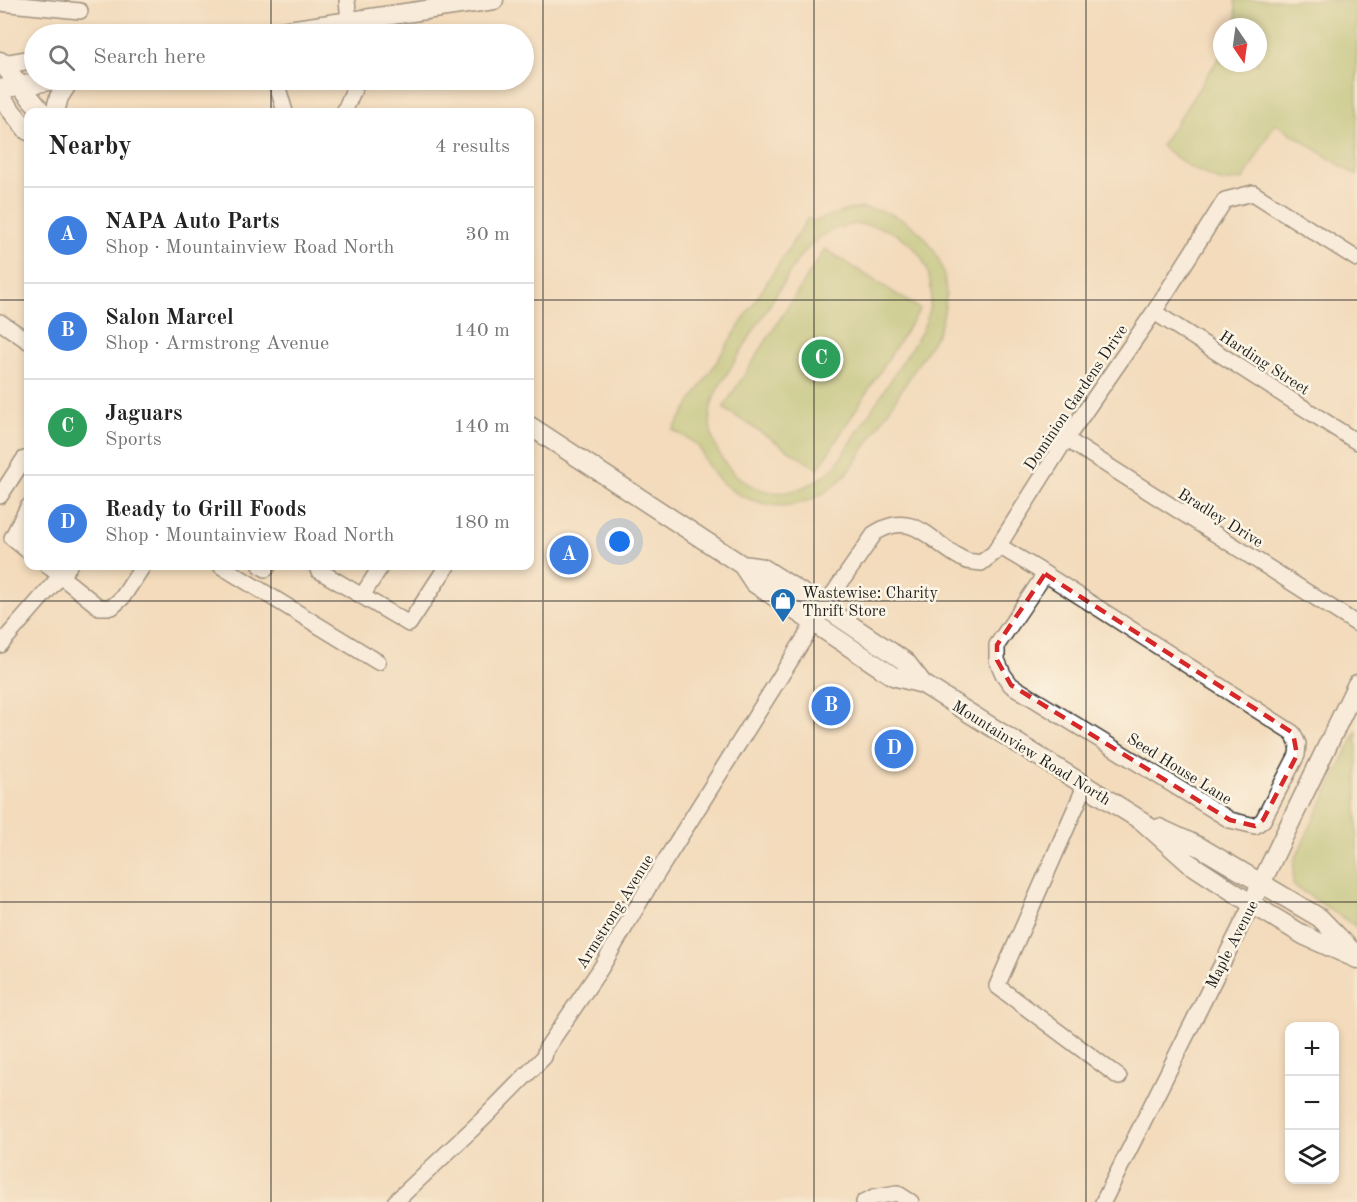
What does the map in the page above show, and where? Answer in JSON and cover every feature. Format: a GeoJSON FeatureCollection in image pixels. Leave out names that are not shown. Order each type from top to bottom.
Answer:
{"type":"FeatureCollection","features":[{"type":"Feature","properties":{"kind":"main road"},"geometry":{"type":"LineString","coordinates":[[329,24],[494,0]]}},
{"type":"Feature","properties":{"kind":"main road"},"geometry":{"type":"LineString","coordinates":[[24,61],[1,64],[38,108]]}},
{"type":"Feature","properties":{"kind":"main road"},"geometry":{"type":"LineString","coordinates":[[0,89],[24,85]]}},
{"type":"Feature","properties":{"kind":"main road"},"geometry":{"type":"LineString","coordinates":[[56,108],[64,90]]}},
{"type":"Feature","properties":{"kind":"main road"},"geometry":{"type":"LineString","coordinates":[[0,97],[24,126]]}},
{"type":"Feature","properties":{"kind":"main road","name":"Mountainview Road North"},"geometry":{"type":"LineString","coordinates":[[534,429],[742,565],[754,583],[893,675],[923,684],[1086,784],[1142,821],[1189,863],[1252,904],[1305,936],[1357,958]]}},
{"type":"Feature","properties":{"kind":"main road","name":"Mountainview Road North"},"geometry":{"type":"LineString","coordinates":[[742,565],[763,568],[824,607],[906,662],[923,684]]}},
{"type":"Feature","properties":{"kind":"main road","name":"Maple Avenue"},"geometry":{"type":"LineString","coordinates":[[1252,904],[1357,684]]}},
{"type":"Feature","properties":{"kind":"main road","name":"Mountainview Road North"},"geometry":{"type":"LineString","coordinates":[[1142,821],[1200,847],[1320,918],[1357,958]]}},
{"type":"Feature","properties":{"kind":"street"},"geometry":{"type":"LineString","coordinates":[[347,0],[349,21]]}},
{"type":"Feature","properties":{"kind":"street"},"geometry":{"type":"LineString","coordinates":[[0,3],[80,11]]}},
{"type":"Feature","properties":{"kind":"street"},"geometry":{"type":"LineString","coordinates":[[279,90],[284,108]]}},
{"type":"Feature","properties":{"kind":"street"},"geometry":{"type":"LineString","coordinates":[[346,108],[354,90]]}},
{"type":"Feature","properties":{"kind":"street","name":"Dominion Gardens Drive"},"geometry":{"type":"LineString","coordinates":[[824,607],[875,532],[887,525],[905,524],[923,532],[967,561],[981,563],[994,553],[1066,439],[1154,312],[1225,200],[1253,193],[1357,259]]}},
{"type":"Feature","properties":{"kind":"street","name":"Harding Street"},"geometry":{"type":"LineString","coordinates":[[1154,312],[1357,442]]}},
{"type":"Feature","properties":{"kind":"street"},"geometry":{"type":"LineString","coordinates":[[0,322],[24,338]]}},
{"type":"Feature","properties":{"kind":"street","name":"Bradley Drive"},"geometry":{"type":"LineString","coordinates":[[1066,439],[1357,624]]}},
{"type":"Feature","properties":{"kind":"street"},"geometry":{"type":"LineString","coordinates":[[0,496],[24,459]]}},
{"type":"Feature","properties":{"kind":"street"},"geometry":{"type":"LineString","coordinates":[[24,512],[6,535],[24,548]]}},
{"type":"Feature","properties":{"kind":"street","name":"Seed House Lane"},"geometry":{"type":"LineString","coordinates":[[999,546],[1045,574],[1293,733],[1298,744],[1298,755],[1263,820],[1255,826],[1230,820],[1011,686],[997,660],[997,645],[1045,574]]}},
{"type":"Feature","properties":{"kind":"street"},"geometry":{"type":"LineString","coordinates":[[0,645],[65,570],[99,607],[112,607],[122,598],[140,570]]}},
{"type":"Feature","properties":{"kind":"street"},"geometry":{"type":"LineString","coordinates":[[228,570],[378,662]]}},
{"type":"Feature","properties":{"kind":"street"},"geometry":{"type":"LineString","coordinates":[[318,570],[409,624],[444,570]]}},
{"type":"Feature","properties":{"kind":"street"},"geometry":{"type":"LineString","coordinates":[[362,596],[378,570]]}},
{"type":"Feature","properties":{"kind":"street","name":"Armstrong Avenue"},"geometry":{"type":"LineString","coordinates":[[395,1202],[484,1118],[544,1057],[546,1049],[601,968],[648,888],[824,607]]}},
{"type":"Feature","properties":{"kind":"street"},"geometry":{"type":"LineString","coordinates":[[1086,784],[998,986],[1119,1077]]}},
{"type":"Feature","properties":{"kind":"street","name":"Maple Avenue"},"geometry":{"type":"LineString","coordinates":[[1103,1202],[1252,904]]}},
{"type":"Feature","properties":{"kind":"street"},"geometry":{"type":"LineString","coordinates":[[864,1202],[874,1197],[897,1193],[911,1202]]}},
{"type":"Feature","properties":{"kind":"highlighted area"},"geometry":{"type":"Polygon","coordinates":[[[1045,574],[1293,733],[1297,755],[1263,820],[1255,826],[1230,820],[1011,685],[997,660],[997,645],[1045,574]]]}},
{"type":"Feature","properties":{"kind":"green space"},"geometry":{"type":"Polygon","coordinates":[[[1235,0],[1357,0],[1357,176],[1275,123],[1244,179],[1222,182],[1191,168],[1161,146],[1213,67],[1213,72],[1267,72],[1267,18],[1237,18],[1235,0]]]}},
{"type":"Feature","properties":{"kind":"green space"},"geometry":{"type":"Polygon","coordinates":[[[862,208],[882,211],[904,220],[931,246],[940,262],[945,280],[946,298],[943,317],[936,336],[855,463],[835,485],[811,500],[798,504],[784,506],[755,501],[733,491],[723,483],[707,465],[698,446],[673,430],[808,218],[814,222],[843,211],[862,208]],[[856,224],[838,228],[823,235],[811,245],[798,259],[717,390],[711,407],[710,423],[713,439],[719,454],[729,468],[740,479],[754,487],[770,492],[793,491],[813,483],[835,467],[921,333],[929,313],[931,293],[929,275],[922,259],[911,245],[896,234],[878,227],[856,224]]]}},
{"type":"Feature","properties":{"kind":"green space"},"geometry":{"type":"Polygon","coordinates":[[[825,249],[920,309],[818,469],[723,408],[825,249]]]}},
{"type":"Feature","properties":{"kind":"green space"},"geometry":{"type":"Polygon","coordinates":[[[1357,730],[1357,927],[1293,885],[1294,861],[1357,730]]]}},
{"type":"Feature","properties":{"kind":"place","name":"Jaguars"},"geometry":{"type":"Point","coordinates":[821,359]}},
{"type":"Feature","properties":{"kind":"place","name":"NAPA Auto Parts"},"geometry":{"type":"Point","coordinates":[569,555]}},
{"type":"Feature","properties":{"kind":"place","name":"Wastewise: Charity Thrift Store"},"geometry":{"type":"Point","coordinates":[783,624]}},
{"type":"Feature","properties":{"kind":"place","name":"Salon Marcel"},"geometry":{"type":"Point","coordinates":[831,706]}},
{"type":"Feature","properties":{"kind":"place","name":"Ready to Grill Foods"},"geometry":{"type":"Point","coordinates":[894,749]}}]}
